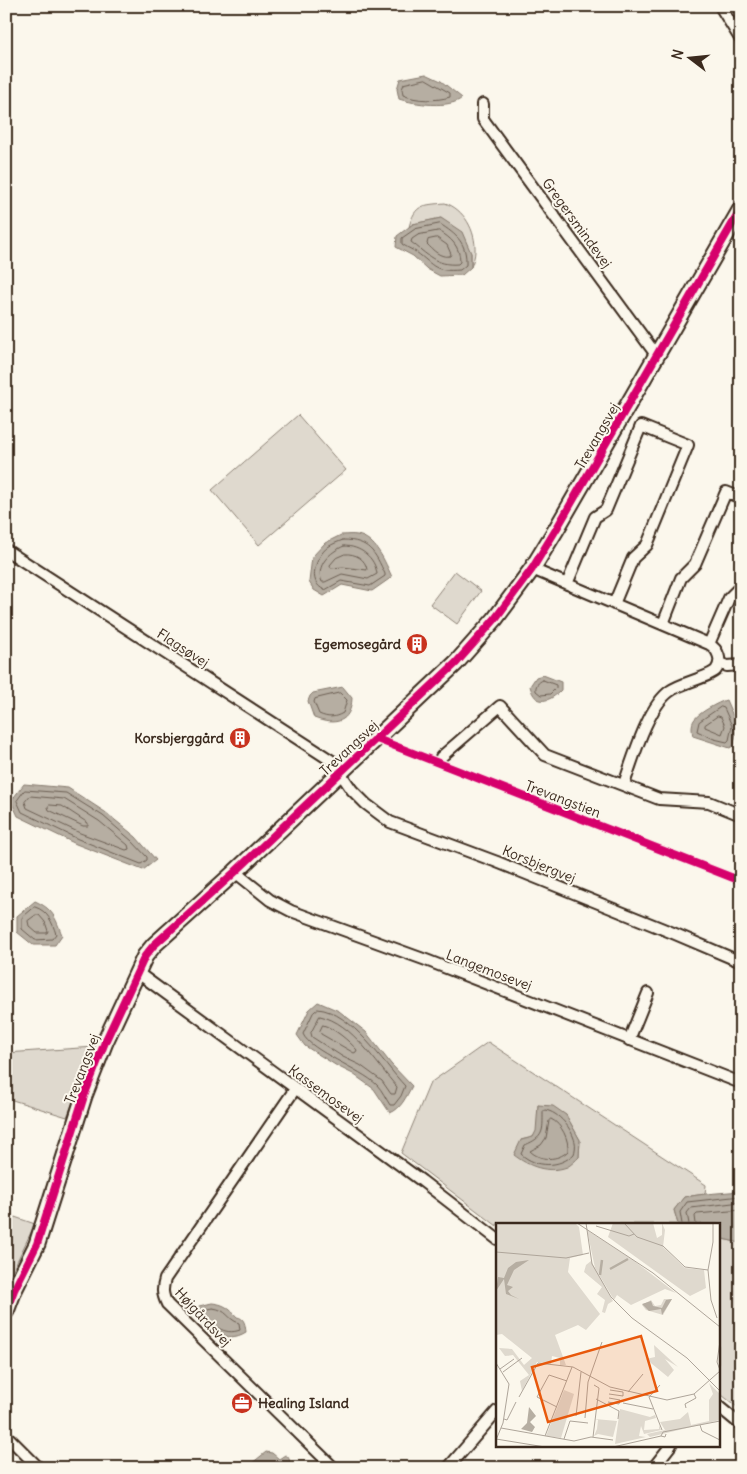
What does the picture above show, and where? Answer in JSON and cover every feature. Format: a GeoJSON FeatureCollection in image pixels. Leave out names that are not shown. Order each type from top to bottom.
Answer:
{"type":"FeatureCollection","features":[{"type":"Feature","properties":{"kind":"street"},"geometry":{"type":"LineString","coordinates":[[720,6],[741,40]]}},
{"type":"Feature","properties":{"kind":"street","name":"Gregersmindevej"},"geometry":{"type":"LineString","coordinates":[[483,104],[483,119],[657,356]]}},
{"type":"Feature","properties":{"kind":"street","name":"Trevangsvej"},"geometry":{"type":"LineString","coordinates":[[6,1311],[36,1244],[84,1096],[105,1042],[145,956],[154,945],[340,774],[456,663],[495,619],[532,569],[558,528],[741,209]]}},
{"type":"Feature","properties":{"kind":"street"},"geometry":{"type":"LineString","coordinates":[[567,584],[595,517],[606,510],[641,426],[688,445],[647,545],[633,558],[614,604]]}},
{"type":"Feature","properties":{"kind":"street"},"geometry":{"type":"LineString","coordinates":[[663,624],[681,578],[695,564],[726,492],[741,498]]}},
{"type":"Feature","properties":{"kind":"street","name":"Flagsøvej"},"geometry":{"type":"LineString","coordinates":[[6,550],[332,761],[340,774]]}},
{"type":"Feature","properties":{"kind":"street"},"geometry":{"type":"LineString","coordinates":[[532,569],[709,644],[718,652],[719,663],[713,673],[688,681],[669,691],[655,706],[646,724],[624,784]]}},
{"type":"Feature","properties":{"kind":"street"},"geometry":{"type":"LineString","coordinates":[[709,644],[729,598],[741,586]]}},
{"type":"Feature","properties":{"kind":"street"},"geometry":{"type":"LineString","coordinates":[[719,663],[727,666],[741,665]]}},
{"type":"Feature","properties":{"kind":"street"},"geometry":{"type":"LineString","coordinates":[[441,757],[500,706],[545,755],[659,798],[709,802],[741,815]]}},
{"type":"Feature","properties":{"kind":"street","name":"Korsbjergvej"},"geometry":{"type":"LineString","coordinates":[[340,774],[366,804],[390,822],[497,862],[741,962]]}},
{"type":"Feature","properties":{"kind":"street","name":"Langemosevej"},"geometry":{"type":"LineString","coordinates":[[235,872],[270,900],[291,911],[426,960],[741,1083]]}},
{"type":"Feature","properties":{"kind":"street","name":"Kassemosevej"},"geometry":{"type":"LineString","coordinates":[[138,973],[422,1181],[496,1238]]}},
{"type":"Feature","properties":{"kind":"street"},"geometry":{"type":"LineString","coordinates":[[629,1040],[648,993]]}},
{"type":"Feature","properties":{"kind":"street","name":"Højgårdsvej"},"geometry":{"type":"LineString","coordinates":[[295,1089],[165,1278],[162,1296],[167,1304],[334,1468]]}},
{"type":"Feature","properties":{"kind":"street"},"geometry":{"type":"LineString","coordinates":[[720,1408],[741,1425]]}},
{"type":"Feature","properties":{"kind":"street"},"geometry":{"type":"LineString","coordinates":[[448,1468],[496,1412]]}},
{"type":"Feature","properties":{"kind":"street"},"geometry":{"type":"LineString","coordinates":[[6,1435],[39,1468]]}},
{"type":"Feature","properties":{"kind":"street"},"geometry":{"type":"LineString","coordinates":[[653,1468],[670,1446]]}},
{"type":"Feature","properties":{"kind":"shaded area"},"geometry":{"type":"Polygon","coordinates":[[[445,203],[458,210],[471,229],[475,251],[471,267],[471,253],[441,218],[413,224],[409,227],[414,214],[421,207],[445,203]]]}},
{"type":"Feature","properties":{"kind":"shaded area"},"geometry":{"type":"Polygon","coordinates":[[[298,415],[346,470],[259,545],[212,490],[298,415]]]}},
{"type":"Feature","properties":{"kind":"shaded area"},"geometry":{"type":"Polygon","coordinates":[[[455,571],[481,591],[457,624],[430,604],[455,571]]]}},
{"type":"Feature","properties":{"kind":"shaded area"},"geometry":{"type":"Polygon","coordinates":[[[488,1042],[706,1185],[705,1194],[684,1197],[674,1210],[678,1223],[496,1223],[496,1225],[401,1153],[430,1083],[488,1042]],[[538,1105],[537,1131],[533,1137],[521,1140],[579,1157],[580,1140],[566,1115],[538,1105]]]}},
{"type":"Feature","properties":{"kind":"shaded area"},"geometry":{"type":"Polygon","coordinates":[[[95,1047],[67,1117],[6,1098],[6,1053],[95,1047]]]}},
{"type":"Feature","properties":{"kind":"shaded area"},"geometry":{"type":"Polygon","coordinates":[[[6,1214],[35,1224],[6,1284],[6,1214]]]}},
{"type":"Feature","properties":{"kind":"shaded area"},"geometry":{"type":"Polygon","coordinates":[[[720,1238],[741,1243],[741,1410],[720,1394],[720,1238]]]}},
{"type":"Feature","properties":{"kind":"water"},"geometry":{"type":"Polygon","coordinates":[[[426,74],[441,81],[462,98],[449,104],[422,104],[399,99],[397,89],[400,79],[426,74]]]}},
{"type":"Feature","properties":{"kind":"water"},"geometry":{"type":"Polygon","coordinates":[[[441,218],[462,232],[471,253],[471,267],[462,275],[440,276],[427,269],[413,256],[396,247],[397,236],[413,224],[441,218]]]}},
{"type":"Feature","properties":{"kind":"water"},"geometry":{"type":"Polygon","coordinates":[[[341,535],[357,535],[370,541],[379,552],[392,577],[372,591],[342,585],[324,596],[314,590],[309,582],[312,557],[325,543],[341,535]]]}},
{"type":"Feature","properties":{"kind":"water"},"geometry":{"type":"Polygon","coordinates":[[[543,675],[561,682],[561,690],[548,700],[539,700],[535,697],[530,686],[536,677],[543,675]]]}},
{"type":"Feature","properties":{"kind":"water"},"geometry":{"type":"Polygon","coordinates":[[[343,687],[352,698],[349,713],[335,722],[314,718],[308,701],[310,696],[313,693],[343,687]]]}},
{"type":"Feature","properties":{"kind":"water"},"geometry":{"type":"Polygon","coordinates":[[[726,700],[737,725],[734,745],[730,748],[693,736],[692,724],[696,717],[726,700]]]}},
{"type":"Feature","properties":{"kind":"water"},"geometry":{"type":"Polygon","coordinates":[[[24,784],[68,788],[105,812],[136,837],[156,860],[143,870],[76,844],[18,816],[11,801],[24,784]]]}},
{"type":"Feature","properties":{"kind":"water"},"geometry":{"type":"Polygon","coordinates":[[[35,901],[46,907],[53,914],[62,935],[55,945],[33,945],[17,932],[17,916],[35,901]]]}},
{"type":"Feature","properties":{"kind":"water"},"geometry":{"type":"Polygon","coordinates":[[[318,1002],[339,1011],[366,1032],[391,1064],[412,1086],[397,1109],[390,1113],[374,1089],[353,1074],[305,1046],[297,1035],[309,1010],[318,1002]]]}},
{"type":"Feature","properties":{"kind":"water"},"geometry":{"type":"Polygon","coordinates":[[[538,1105],[553,1106],[566,1115],[580,1140],[579,1157],[567,1167],[553,1170],[539,1168],[514,1155],[521,1140],[533,1137],[536,1131],[538,1105]]]}},
{"type":"Feature","properties":{"kind":"water"},"geometry":{"type":"Polygon","coordinates":[[[741,1191],[741,1243],[720,1238],[720,1223],[678,1223],[674,1210],[684,1197],[741,1191]]]}},
{"type":"Feature","properties":{"kind":"water"},"geometry":{"type":"Polygon","coordinates":[[[212,1303],[226,1307],[242,1319],[246,1332],[238,1336],[225,1336],[207,1325],[196,1314],[199,1306],[212,1303]]]}},
{"type":"Feature","properties":{"kind":"water"},"geometry":{"type":"Polygon","coordinates":[[[266,1452],[272,1453],[279,1459],[285,1455],[287,1456],[290,1468],[246,1468],[266,1452]]]}},
{"type":"Feature","properties":{"kind":"cycle path"},"geometry":{"type":"LineString","coordinates":[[6,1311],[14,1290],[37,1244],[84,1096],[105,1042],[145,956],[154,945],[235,872],[456,663],[495,619],[532,569],[557,528],[741,209]]}},
{"type":"Feature","properties":{"kind":"cycle path","name":"Trevangstien"},"geometry":{"type":"LineString","coordinates":[[377,739],[741,881]]}},
{"type":"Feature","properties":{"kind":"place","name":"Egemosegård"},"geometry":{"type":"Point","coordinates":[417,644]}},
{"type":"Feature","properties":{"kind":"place","name":"Korsbjerggård"},"geometry":{"type":"Point","coordinates":[240,738]}},
{"type":"Feature","properties":{"kind":"place","name":"Healing Island"},"geometry":{"type":"Point","coordinates":[242,1403]}}]}
